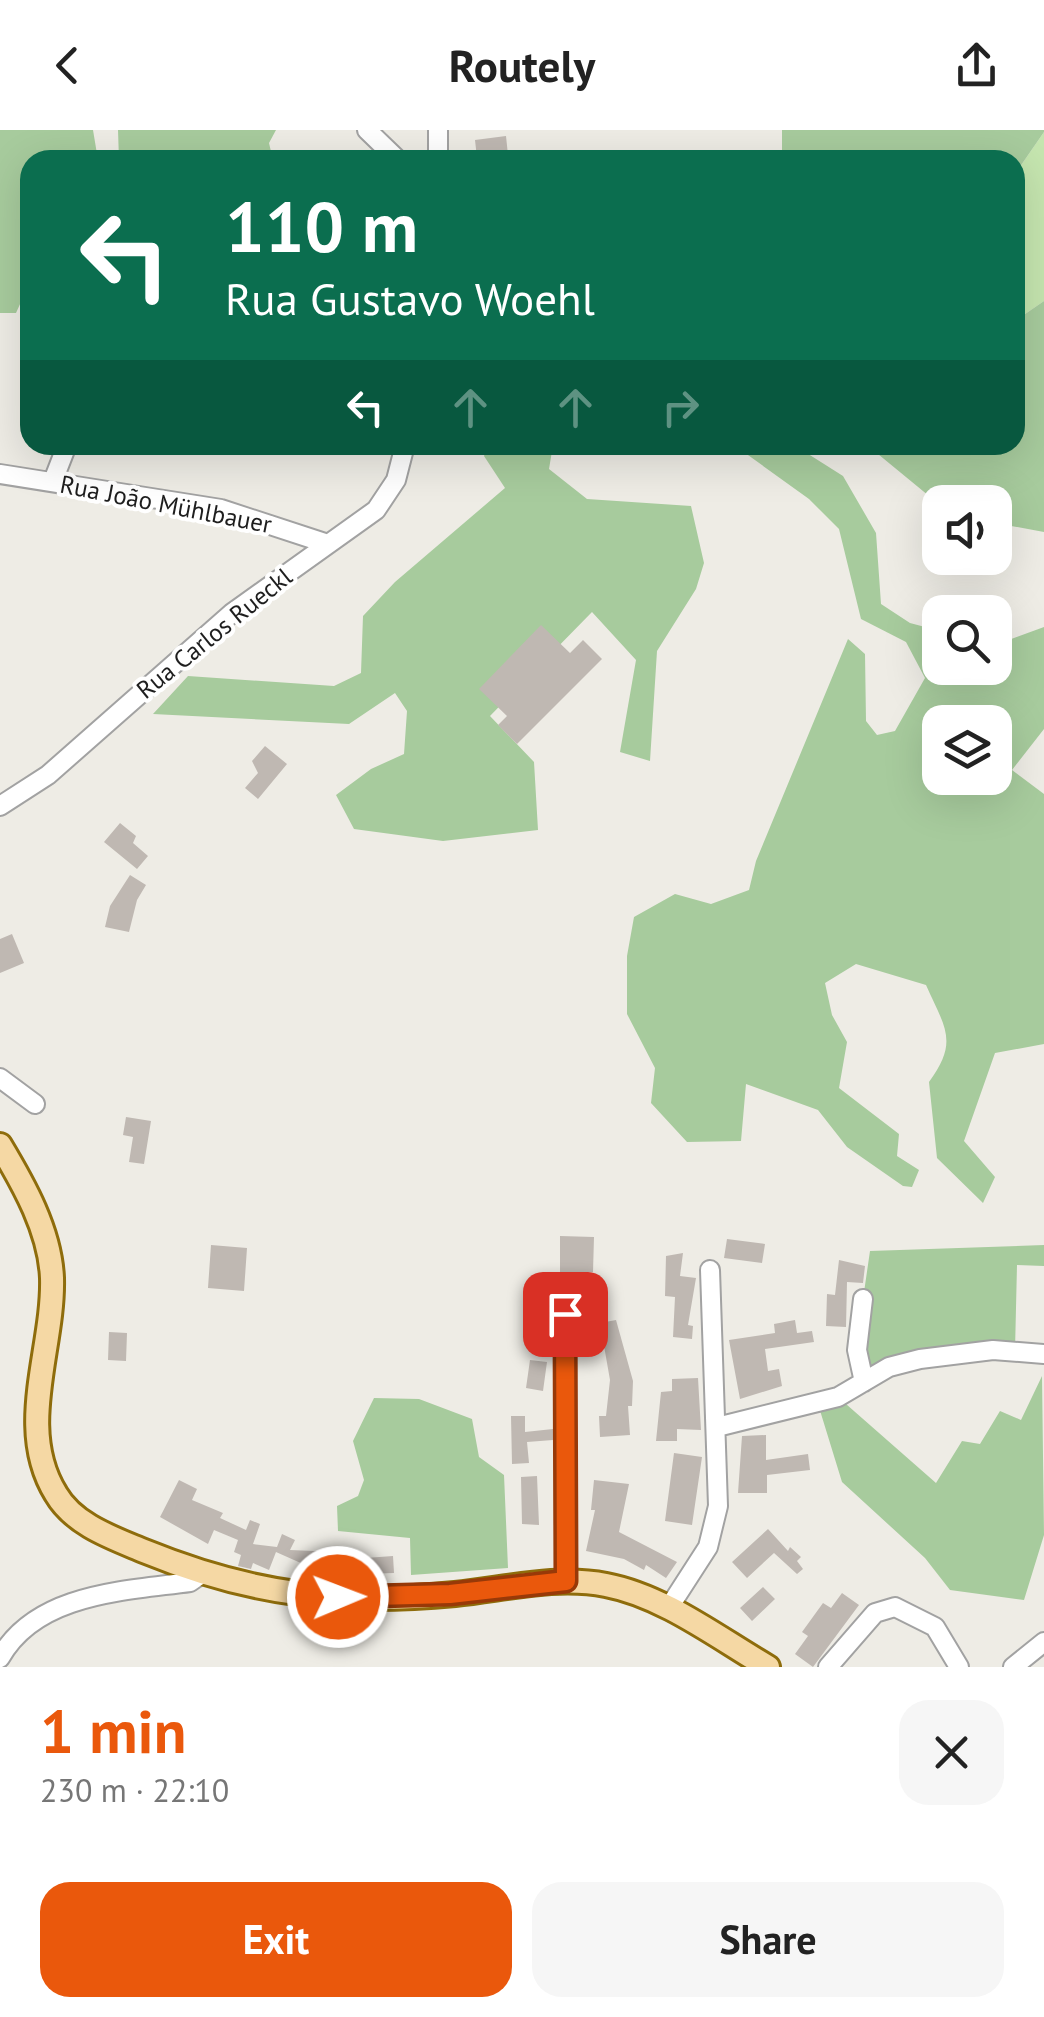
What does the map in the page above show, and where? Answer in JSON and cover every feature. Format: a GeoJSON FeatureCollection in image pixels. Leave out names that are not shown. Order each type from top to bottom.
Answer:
{"type":"FeatureCollection","features":[{"type":"Feature","properties":{"kind":"main road"},"geometry":{"type":"LineString","coordinates":[[3,1155],[42,1228],[51,1270],[37,1417],[49,1481],[61,1502],[94,1528],[202,1573],[280,1594],[450,1594],[566,1581],[608,1585],[668,1609],[768,1667]]}},
{"type":"Feature","properties":{"kind":"street"},"geometry":{"type":"LineString","coordinates":[[367,130],[388,150]]}},
{"type":"Feature","properties":{"kind":"street"},"geometry":{"type":"LineString","coordinates":[[53,481],[63,455]]}},
{"type":"Feature","properties":{"kind":"street","name":"Rua Carlos Rueckl"},"geometry":{"type":"LineString","coordinates":[[0,806],[48,774],[232,613],[384,501],[396,480],[402,455]]}},
{"type":"Feature","properties":{"kind":"street","name":"Rua João Mühlbauer"},"geometry":{"type":"LineString","coordinates":[[0,474],[221,509],[328,544]]}},
{"type":"Feature","properties":{"kind":"street"},"geometry":{"type":"LineString","coordinates":[[0,1078],[36,1104]]}},
{"type":"Feature","properties":{"kind":"street"},"geometry":{"type":"LineString","coordinates":[[668,1609],[701,1560],[714,1527],[719,1489],[710,1270]]}},
{"type":"Feature","properties":{"kind":"street"},"geometry":{"type":"LineString","coordinates":[[862,1300],[857,1350],[864,1382]]}},
{"type":"Feature","properties":{"kind":"street"},"geometry":{"type":"LineString","coordinates":[[565,1314],[566,1581]]}},
{"type":"Feature","properties":{"kind":"street"},"geometry":{"type":"LineString","coordinates":[[716,1427],[818,1404],[889,1367],[948,1354],[994,1350],[1044,1354]]}},
{"type":"Feature","properties":{"kind":"street"},"geometry":{"type":"LineString","coordinates":[[0,1658],[25,1627],[74,1602],[190,1582],[202,1573]]}},
{"type":"Feature","properties":{"kind":"street"},"geometry":{"type":"LineString","coordinates":[[828,1667],[884,1607],[927,1619],[959,1667]]}},
{"type":"Feature","properties":{"kind":"street"},"geometry":{"type":"LineString","coordinates":[[1013,1667],[1044,1642]]}},
{"type":"Feature","properties":{"kind":"green space"},"geometry":{"type":"Polygon","coordinates":[[[0,130],[93,130],[96,150],[20,150],[20,304],[16,313],[0,313],[0,130]]]}},
{"type":"Feature","properties":{"kind":"green space"},"geometry":{"type":"Polygon","coordinates":[[[118,130],[276,130],[269,143],[271,150],[119,150],[118,130]]]}},
{"type":"Feature","properties":{"kind":"green space"},"geometry":{"type":"Polygon","coordinates":[[[782,130],[1044,130],[1025,160],[1025,150],[782,150],[782,130]]]}},
{"type":"Feature","properties":{"kind":"green space"},"geometry":{"type":"Polygon","coordinates":[[[1044,132],[1044,301],[1025,314],[1025,160],[1044,132]]]}},
{"type":"Feature","properties":{"kind":"green space"},"geometry":{"type":"Polygon","coordinates":[[[1044,301],[1044,532],[1012,526],[1012,485],[922,485],[922,490],[879,455],[1025,455],[1025,314],[1044,301]]]}},
{"type":"Feature","properties":{"kind":"green space"},"geometry":{"type":"Polygon","coordinates":[[[551,455],[549,469],[587,499],[691,506],[704,563],[696,589],[657,651],[650,761],[620,752],[636,660],[592,612],[490,716],[534,762],[538,830],[443,841],[354,829],[336,795],[371,769],[404,754],[407,711],[395,693],[349,724],[153,714],[188,676],[334,686],[361,673],[363,616],[395,582],[505,488],[484,456],[551,455]]]}},
{"type":"Feature","properties":{"kind":"green space"},"geometry":{"type":"Polygon","coordinates":[[[748,455],[810,455],[843,476],[876,533],[881,604],[922,626],[922,672],[906,642],[861,619],[839,529],[809,499],[748,455]]]}},
{"type":"Feature","properties":{"kind":"green space"},"geometry":{"type":"Polygon","coordinates":[[[1044,627],[1044,729],[1012,770],[1044,794],[1044,1044],[995,1053],[964,1141],[995,1177],[983,1203],[937,1158],[929,1082],[944,1056],[946,1034],[926,985],[856,964],[825,983],[832,1015],[847,1042],[839,1088],[899,1134],[897,1156],[919,1170],[912,1187],[903,1186],[847,1147],[818,1110],[746,1084],[741,1141],[687,1142],[651,1103],[655,1068],[627,1014],[627,956],[634,917],[675,894],[711,904],[749,890],[756,861],[848,639],[865,654],[866,721],[877,735],[895,731],[922,683],[1012,685],[1012,639],[1044,627]]]}},
{"type":"Feature","properties":{"kind":"green space"},"geometry":{"type":"Polygon","coordinates":[[[1044,1245],[1044,1266],[1017,1265],[1015,1351],[968,1352],[864,1382],[862,1306],[870,1251],[1044,1245]]]}},
{"type":"Feature","properties":{"kind":"green space"},"geometry":{"type":"Polygon","coordinates":[[[1042,1376],[1044,1535],[1024,1600],[950,1590],[925,1558],[842,1482],[818,1404],[838,1397],[936,1483],[962,1441],[980,1444],[1000,1411],[1021,1420],[1042,1376]]]}},
{"type":"Feature","properties":{"kind":"green space"},"geometry":{"type":"Polygon","coordinates":[[[374,1398],[419,1399],[472,1419],[479,1457],[504,1475],[508,1568],[411,1575],[410,1538],[338,1531],[337,1506],[358,1496],[364,1480],[353,1441],[374,1398]]]}},
{"type":"Feature","properties":{"kind":"building"},"geometry":{"type":"Polygon","coordinates":[[[506,136],[507,150],[476,150],[475,140],[506,136]]]}},
{"type":"Feature","properties":{"kind":"building"},"geometry":{"type":"Polygon","coordinates":[[[541,625],[570,653],[583,640],[602,659],[517,744],[498,725],[507,716],[479,689],[541,625]]]}},
{"type":"Feature","properties":{"kind":"building"},"geometry":{"type":"Polygon","coordinates":[[[265,746],[287,764],[258,799],[245,788],[258,773],[252,761],[265,746]]]}},
{"type":"Feature","properties":{"kind":"building"},"geometry":{"type":"Polygon","coordinates":[[[120,823],[136,836],[133,843],[148,856],[137,869],[104,842],[120,823]]]}},
{"type":"Feature","properties":{"kind":"building"},"geometry":{"type":"Polygon","coordinates":[[[130,875],[146,885],[137,900],[129,932],[105,927],[110,906],[130,875]]]}},
{"type":"Feature","properties":{"kind":"building"},"geometry":{"type":"Polygon","coordinates":[[[12,934],[24,963],[0,973],[0,939],[12,934]]]}},
{"type":"Feature","properties":{"kind":"building"},"geometry":{"type":"Polygon","coordinates":[[[126,1117],[151,1121],[144,1164],[129,1162],[133,1137],[123,1135],[126,1117]]]}},
{"type":"Feature","properties":{"kind":"building"},"geometry":{"type":"Polygon","coordinates":[[[560,1236],[594,1237],[593,1272],[560,1272],[560,1236]]]}},
{"type":"Feature","properties":{"kind":"building"},"geometry":{"type":"Polygon","coordinates":[[[727,1239],[765,1244],[762,1263],[724,1258],[727,1239]]]}},
{"type":"Feature","properties":{"kind":"building"},"geometry":{"type":"Polygon","coordinates":[[[211,1245],[247,1248],[244,1291],[208,1288],[211,1245]]]}},
{"type":"Feature","properties":{"kind":"building"},"geometry":{"type":"Polygon","coordinates":[[[683,1253],[680,1276],[696,1278],[688,1325],[693,1326],[692,1339],[673,1337],[675,1297],[665,1296],[666,1256],[683,1253]]]}},
{"type":"Feature","properties":{"kind":"building"},"geometry":{"type":"Polygon","coordinates":[[[839,1260],[865,1266],[863,1283],[847,1282],[846,1327],[826,1326],[827,1294],[835,1295],[839,1260]]]}},
{"type":"Feature","properties":{"kind":"building"},"geometry":{"type":"Polygon","coordinates":[[[616,1320],[633,1381],[632,1406],[628,1406],[630,1435],[600,1437],[599,1416],[606,1416],[610,1380],[600,1323],[616,1320]]]}},
{"type":"Feature","properties":{"kind":"building"},"geometry":{"type":"Polygon","coordinates":[[[795,1320],[797,1333],[812,1331],[814,1342],[765,1349],[768,1371],[779,1369],[782,1386],[740,1399],[729,1340],[775,1333],[774,1324],[795,1320]]]}},
{"type":"Feature","properties":{"kind":"building"},"geometry":{"type":"Polygon","coordinates":[[[109,1332],[127,1333],[126,1361],[108,1360],[109,1332]]]}},
{"type":"Feature","properties":{"kind":"building"},"geometry":{"type":"Polygon","coordinates":[[[530,1360],[547,1362],[543,1391],[526,1388],[530,1360]]]}},
{"type":"Feature","properties":{"kind":"building"},"geometry":{"type":"Polygon","coordinates":[[[698,1378],[701,1430],[677,1429],[677,1441],[656,1441],[661,1392],[672,1391],[672,1379],[698,1378]]]}},
{"type":"Feature","properties":{"kind":"building"},"geometry":{"type":"Polygon","coordinates":[[[511,1416],[525,1416],[525,1432],[553,1429],[553,1440],[527,1442],[529,1463],[512,1464],[511,1416]]]}},
{"type":"Feature","properties":{"kind":"building"},"geometry":{"type":"Polygon","coordinates":[[[766,1435],[766,1460],[808,1454],[810,1470],[767,1475],[767,1493],[738,1493],[742,1436],[766,1435]]]}},
{"type":"Feature","properties":{"kind":"building"},"geometry":{"type":"Polygon","coordinates":[[[674,1453],[702,1457],[692,1525],[665,1521],[674,1453]]]}},
{"type":"Feature","properties":{"kind":"building"},"geometry":{"type":"Polygon","coordinates":[[[537,1476],[539,1525],[522,1524],[521,1477],[537,1476]]]}},
{"type":"Feature","properties":{"kind":"building"},"geometry":{"type":"Polygon","coordinates":[[[179,1480],[197,1489],[192,1500],[223,1513],[220,1518],[246,1530],[250,1520],[260,1524],[253,1544],[277,1547],[282,1534],[295,1540],[290,1550],[338,1552],[340,1547],[354,1549],[352,1559],[393,1556],[394,1573],[365,1574],[315,1562],[303,1564],[276,1552],[269,1570],[253,1563],[251,1569],[238,1566],[241,1555],[234,1552],[238,1540],[214,1530],[208,1544],[160,1517],[179,1480]]]}},
{"type":"Feature","properties":{"kind":"building"},"geometry":{"type":"Polygon","coordinates":[[[594,1480],[629,1484],[619,1532],[677,1562],[666,1578],[646,1565],[644,1570],[624,1559],[586,1551],[595,1510],[591,1510],[594,1480]]]}},
{"type":"Feature","properties":{"kind":"building"},"geometry":{"type":"Polygon","coordinates":[[[768,1529],[788,1551],[790,1547],[801,1557],[797,1561],[803,1569],[797,1574],[774,1553],[747,1578],[732,1562],[768,1529]]]}},
{"type":"Feature","properties":{"kind":"building"},"geometry":{"type":"Polygon","coordinates":[[[763,1587],[775,1599],[752,1621],[740,1608],[763,1587]]]}},
{"type":"Feature","properties":{"kind":"building"},"geometry":{"type":"Polygon","coordinates":[[[842,1593],[859,1605],[813,1667],[795,1654],[808,1636],[802,1632],[823,1603],[831,1608],[842,1593]]]}},
{"type":"Feature","properties":{"kind":"route"},"geometry":{"type":"LineString","coordinates":[[338,1597],[450,1594],[566,1581],[565,1314]]}}]}
